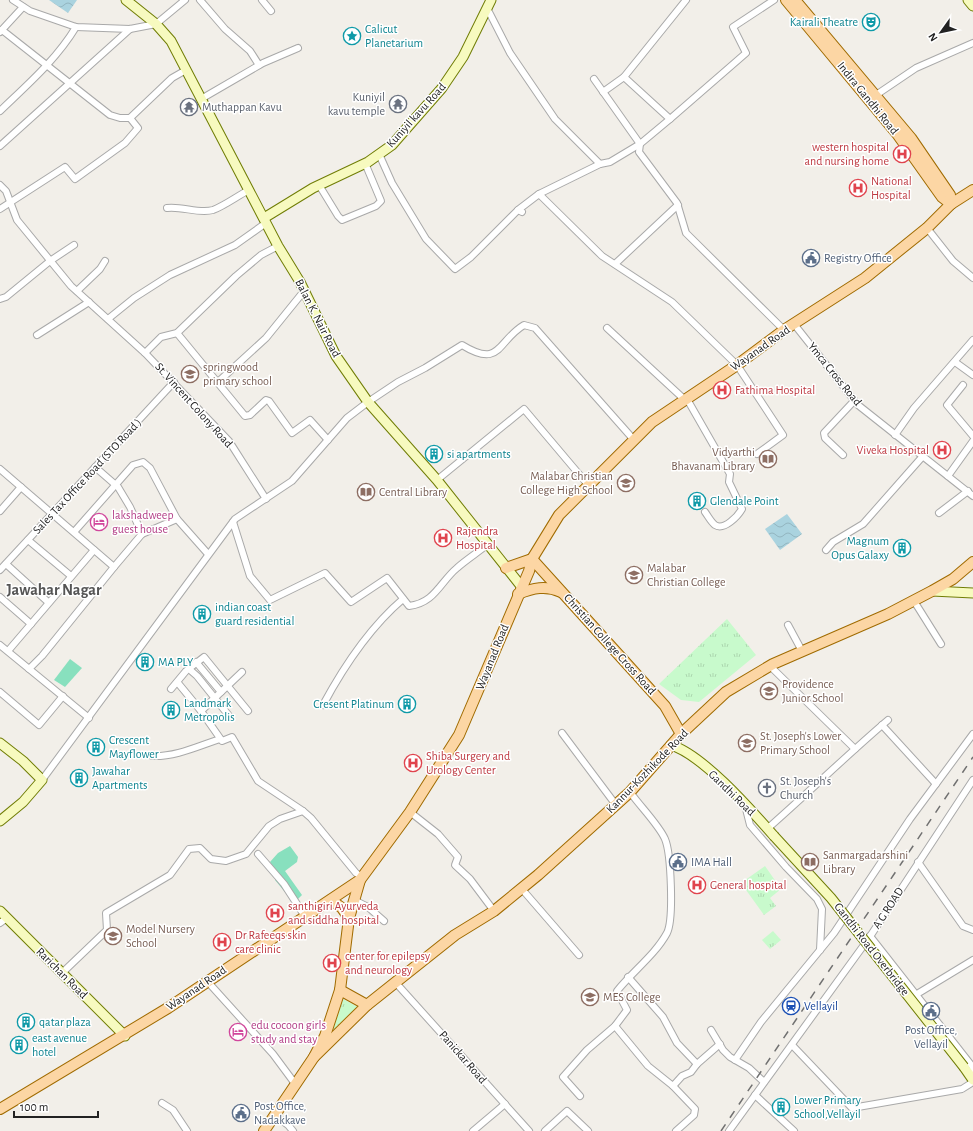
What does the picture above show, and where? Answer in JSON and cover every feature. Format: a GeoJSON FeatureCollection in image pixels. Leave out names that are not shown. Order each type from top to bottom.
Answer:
{"type":"FeatureCollection","features":[{"type":"Feature","properties":{"kind":"main road","name":"Balan K. Nair Road"},"geometry":{"type":"LineString","coordinates":[[126,0],[156,24],[171,41],[278,246],[304,291],[336,356],[368,402],[437,480],[506,568],[519,590]]}},
{"type":"Feature","properties":{"kind":"main road","name":"Indira Gandhi Road"},"geometry":{"type":"LineString","coordinates":[[786,0],[856,76],[876,95],[911,138],[950,195],[951,204]]}},
{"type":"Feature","properties":{"kind":"main road","name":"Indira Gandhi Road"},"geometry":{"type":"LineString","coordinates":[[795,0],[856,76],[942,197],[951,204]]}},
{"type":"Feature","properties":{"kind":"main road"},"geometry":{"type":"LineString","coordinates":[[968,0],[973,6]]}},
{"type":"Feature","properties":{"kind":"main road","name":"Kuniyil kavu Road"},"geometry":{"type":"LineString","coordinates":[[265,220],[319,185],[365,163],[392,145],[442,88],[463,57],[489,4]]}},
{"type":"Feature","properties":{"kind":"main road","name":"Wayanad Road"},"geometry":{"type":"LineString","coordinates":[[0,1109],[125,1036],[207,981],[306,918],[361,878],[410,812],[459,735],[519,590],[529,571],[532,559],[559,516],[652,422],[737,365],[784,330],[865,278],[927,228],[951,204],[973,190]]}},
{"type":"Feature","properties":{"kind":"main road"},"geometry":{"type":"LineString","coordinates":[[506,568],[532,559]]}},
{"type":"Feature","properties":{"kind":"main road","name":"Christian College Cross Road"},"geometry":{"type":"LineString","coordinates":[[532,559],[665,706],[681,734]]}},
{"type":"Feature","properties":{"kind":"main road","name":"Kannur-Kozhikode Road"},"geometry":{"type":"LineString","coordinates":[[314,1057],[367,1005],[455,934],[494,910],[616,805],[630,792],[681,734],[726,692],[770,666],[914,601],[953,579],[973,562]]}},
{"type":"Feature","properties":{"kind":"main road"},"geometry":{"type":"LineString","coordinates":[[519,590],[539,587],[552,588],[563,593]]}},
{"type":"Feature","properties":{"kind":"main road"},"geometry":{"type":"LineString","coordinates":[[932,591],[973,593]]}},
{"type":"Feature","properties":{"kind":"main road","name":"Gandhi Road"},"geometry":{"type":"LineString","coordinates":[[681,734],[688,752]]}},
{"type":"Feature","properties":{"kind":"main road"},"geometry":{"type":"LineString","coordinates":[[0,743],[23,761],[42,780],[23,802],[0,822]]}},
{"type":"Feature","properties":{"kind":"main road","name":"Gandhi Road"},"geometry":{"type":"LineString","coordinates":[[671,745],[688,752],[744,803],[774,836]]}},
{"type":"Feature","properties":{"kind":"main road","name":"Gandhi Road Overbridge"},"geometry":{"type":"LineString","coordinates":[[774,836],[831,898],[970,1066]]}},
{"type":"Feature","properties":{"kind":"main road"},"geometry":{"type":"LineString","coordinates":[[264,1131],[314,1057],[325,1036],[340,990],[349,918],[361,878]]}},
{"type":"Feature","properties":{"kind":"main road"},"geometry":{"type":"LineString","coordinates":[[331,900],[342,908],[349,918]]}},
{"type":"Feature","properties":{"kind":"main road","name":"Rarichan Road"},"geometry":{"type":"LineString","coordinates":[[0,911],[4,921],[62,973],[125,1036]]}},
{"type":"Feature","properties":{"kind":"main road"},"geometry":{"type":"LineString","coordinates":[[340,990],[367,1005]]}},
{"type":"Feature","properties":{"kind":"main road"},"geometry":{"type":"LineString","coordinates":[[970,1066],[973,1081]]}},
{"type":"Feature","properties":{"kind":"street"},"geometry":{"type":"LineString","coordinates":[[13,0],[23,7],[50,19],[76,27],[130,29],[156,24],[185,0]]}},
{"type":"Feature","properties":{"kind":"street"},"geometry":{"type":"LineString","coordinates":[[200,0],[225,29],[250,51],[259,65]]}},
{"type":"Feature","properties":{"kind":"street"},"geometry":{"type":"LineString","coordinates":[[262,0],[271,11]]}},
{"type":"Feature","properties":{"kind":"street"},"geometry":{"type":"LineString","coordinates":[[603,92],[624,77],[686,0]]}},
{"type":"Feature","properties":{"kind":"street"},"geometry":{"type":"LineString","coordinates":[[379,154],[392,183],[426,239],[455,268],[471,258],[539,194],[600,164],[610,162],[640,144],[670,119],[746,53],[733,27],[774,0]]}},
{"type":"Feature","properties":{"kind":"street"},"geometry":{"type":"LineString","coordinates":[[489,4],[500,36],[524,75],[555,120],[600,164]]}},
{"type":"Feature","properties":{"kind":"street"},"geometry":{"type":"LineString","coordinates":[[23,7],[1,31],[110,115],[120,118],[130,118],[172,78],[186,70]]}},
{"type":"Feature","properties":{"kind":"street"},"geometry":{"type":"LineString","coordinates":[[0,111],[47,66],[67,42],[76,27]]}},
{"type":"Feature","properties":{"kind":"street"},"geometry":{"type":"LineString","coordinates":[[0,146],[130,29]]}},
{"type":"Feature","properties":{"kind":"street"},"geometry":{"type":"LineString","coordinates":[[876,95],[916,68],[973,43]]}},
{"type":"Feature","properties":{"kind":"street"},"geometry":{"type":"LineString","coordinates":[[201,99],[259,65],[298,48]]}},
{"type":"Feature","properties":{"kind":"street"},"geometry":{"type":"LineString","coordinates":[[624,77],[670,119]]}},
{"type":"Feature","properties":{"kind":"street"},"geometry":{"type":"LineString","coordinates":[[594,78],[640,144],[639,152],[662,180],[678,205],[686,234],[784,330]]}},
{"type":"Feature","properties":{"kind":"street"},"geometry":{"type":"LineString","coordinates":[[0,208],[65,167],[75,179],[81,175],[130,138],[138,128],[130,118]]}},
{"type":"Feature","properties":{"kind":"street"},"geometry":{"type":"LineString","coordinates":[[319,185],[342,220],[376,206],[381,200],[365,163]]}},
{"type":"Feature","properties":{"kind":"street","name":"St. Vincent Colony Road"},"geometry":{"type":"LineString","coordinates":[[0,185],[6,191],[16,220],[50,261],[77,291],[145,352],[229,441],[266,498]]}},
{"type":"Feature","properties":{"kind":"street"},"geometry":{"type":"LineString","coordinates":[[167,208],[178,206],[186,210],[213,210],[249,190]]}},
{"type":"Feature","properties":{"kind":"street"},"geometry":{"type":"LineString","coordinates":[[539,194],[602,256],[672,302],[737,365],[783,435],[757,454]]}},
{"type":"Feature","properties":{"kind":"street"},"geometry":{"type":"LineString","coordinates":[[615,264],[678,205]]}},
{"type":"Feature","properties":{"kind":"street"},"geometry":{"type":"LineString","coordinates":[[108,319],[134,298],[170,275],[235,245],[265,220]]}},
{"type":"Feature","properties":{"kind":"street"},"geometry":{"type":"LineString","coordinates":[[927,228],[953,260],[973,278]]}},
{"type":"Feature","properties":{"kind":"street"},"geometry":{"type":"LineString","coordinates":[[0,299],[6,297],[50,261],[74,245]]}},
{"type":"Feature","properties":{"kind":"street"},"geometry":{"type":"LineString","coordinates":[[145,352],[161,337],[178,333],[236,276],[261,255],[278,246]]}},
{"type":"Feature","properties":{"kind":"street"},"geometry":{"type":"LineString","coordinates":[[77,291],[100,269],[105,261]]}},
{"type":"Feature","properties":{"kind":"street"},"geometry":{"type":"LineString","coordinates":[[218,382],[266,338],[304,291]]}},
{"type":"Feature","properties":{"kind":"street"},"geometry":{"type":"LineString","coordinates":[[37,335],[89,302]]}},
{"type":"Feature","properties":{"kind":"street","name":"Ymca Cross Road"},"geometry":{"type":"LineString","coordinates":[[794,324],[854,401],[970,494]]}},
{"type":"Feature","properties":{"kind":"street"},"geometry":{"type":"LineString","coordinates":[[42,780],[233,522],[292,481],[347,418],[398,382],[426,368],[462,345],[477,354],[488,354],[499,350],[517,330],[524,325],[535,328],[634,440]]}},
{"type":"Feature","properties":{"kind":"street"},"geometry":{"type":"LineString","coordinates":[[607,328],[686,400],[730,474],[729,482],[742,509],[739,515],[724,526],[718,527],[713,524],[705,512]]}},
{"type":"Feature","properties":{"kind":"street"},"geometry":{"type":"LineString","coordinates":[[178,333],[245,416],[250,415],[266,400],[269,401],[292,433],[310,420],[328,440]]}},
{"type":"Feature","properties":{"kind":"street"},"geometry":{"type":"LineString","coordinates":[[895,435],[914,408],[973,340]]}},
{"type":"Feature","properties":{"kind":"street"},"geometry":{"type":"LineString","coordinates":[[955,362],[973,375]]}},
{"type":"Feature","properties":{"kind":"street","name":"Sales Tax Office Road (STO Road )"},"geometry":{"type":"LineString","coordinates":[[0,570],[174,382]]}},
{"type":"Feature","properties":{"kind":"street"},"geometry":{"type":"LineString","coordinates":[[963,385],[947,405],[973,436]]}},
{"type":"Feature","properties":{"kind":"street"},"geometry":{"type":"LineString","coordinates":[[842,455],[825,438],[824,434],[854,401]]}},
{"type":"Feature","properties":{"kind":"street"},"geometry":{"type":"LineString","coordinates":[[437,480],[524,409],[588,486]]}},
{"type":"Feature","properties":{"kind":"street"},"geometry":{"type":"LineString","coordinates":[[948,476],[973,441]]}},
{"type":"Feature","properties":{"kind":"street"},"geometry":{"type":"LineString","coordinates":[[826,550],[833,542],[863,524],[923,456]]}},
{"type":"Feature","properties":{"kind":"street"},"geometry":{"type":"LineString","coordinates":[[74,532],[133,465],[143,462],[150,468],[177,519],[208,554]]}},
{"type":"Feature","properties":{"kind":"street"},"geometry":{"type":"LineString","coordinates":[[95,467],[115,484],[130,507],[142,534]]}},
{"type":"Feature","properties":{"kind":"street"},"geometry":{"type":"LineString","coordinates":[[0,469],[114,566]]}},
{"type":"Feature","properties":{"kind":"street"},"geometry":{"type":"LineString","coordinates":[[0,511],[21,487]]}},
{"type":"Feature","properties":{"kind":"street"},"geometry":{"type":"LineString","coordinates":[[939,513],[970,494]]}},
{"type":"Feature","properties":{"kind":"street"},"geometry":{"type":"LineString","coordinates":[[29,669],[42,656],[114,566],[142,534],[177,519]]}},
{"type":"Feature","properties":{"kind":"street"},"geometry":{"type":"LineString","coordinates":[[233,522],[250,576],[270,600],[325,573],[351,602],[387,578],[409,606],[416,605],[438,591],[456,568],[487,545]]}},
{"type":"Feature","properties":{"kind":"street"},"geometry":{"type":"LineString","coordinates":[[28,540],[71,576]]}},
{"type":"Feature","properties":{"kind":"street"},"geometry":{"type":"LineString","coordinates":[[8,651],[48,602],[94,550]]}},
{"type":"Feature","properties":{"kind":"street"},"geometry":{"type":"LineString","coordinates":[[6,564],[48,602]]}},
{"type":"Feature","properties":{"kind":"street"},"geometry":{"type":"LineString","coordinates":[[0,597],[31,624]]}},
{"type":"Feature","properties":{"kind":"street"},"geometry":{"type":"LineString","coordinates":[[323,705],[338,677],[370,633],[403,599]]}},
{"type":"Feature","properties":{"kind":"street"},"geometry":{"type":"LineString","coordinates":[[914,601],[941,644]]}},
{"type":"Feature","properties":{"kind":"street"},"geometry":{"type":"LineString","coordinates":[[788,625],[802,652]]}},
{"type":"Feature","properties":{"kind":"street"},"geometry":{"type":"LineString","coordinates":[[0,645],[89,718]]}},
{"type":"Feature","properties":{"kind":"street"},"geometry":{"type":"LineString","coordinates":[[171,689],[178,683],[188,669],[204,657],[248,711]]}},
{"type":"Feature","properties":{"kind":"street"},"geometry":{"type":"LineString","coordinates":[[196,662],[221,692]]}},
{"type":"Feature","properties":{"kind":"street"},"geometry":{"type":"LineString","coordinates":[[770,666],[855,749]]}},
{"type":"Feature","properties":{"kind":"street"},"geometry":{"type":"LineString","coordinates":[[188,669],[197,676],[230,717]]}},
{"type":"Feature","properties":{"kind":"street"},"geometry":{"type":"LineString","coordinates":[[201,711],[242,672]]}},
{"type":"Feature","properties":{"kind":"street"},"geometry":{"type":"LineString","coordinates":[[178,683],[201,711],[220,739]]}},
{"type":"Feature","properties":{"kind":"street"},"geometry":{"type":"LineString","coordinates":[[0,692],[39,725],[63,696]]}},
{"type":"Feature","properties":{"kind":"street"},"geometry":{"type":"LineString","coordinates":[[767,828],[817,786],[855,749],[888,720]]}},
{"type":"Feature","properties":{"kind":"street"},"geometry":{"type":"LineString","coordinates":[[882,725],[936,784]]}},
{"type":"Feature","properties":{"kind":"street"},"geometry":{"type":"LineString","coordinates":[[562,733],[616,805]]}},
{"type":"Feature","properties":{"kind":"street"},"geometry":{"type":"LineString","coordinates":[[735,1060],[761,1022],[834,933],[936,784],[973,734]]}},
{"type":"Feature","properties":{"kind":"street"},"geometry":{"type":"LineString","coordinates":[[152,756],[163,757],[220,739],[222,741],[232,737],[258,781],[303,811],[324,833],[361,878]]}},
{"type":"Feature","properties":{"kind":"street","name":"A G ROAD"},"geometry":{"type":"LineString","coordinates":[[729,1131],[870,936],[973,780]]}},
{"type":"Feature","properties":{"kind":"street"},"geometry":{"type":"LineString","coordinates":[[580,1096],[563,1077],[587,1050],[614,1026],[627,1010],[618,991],[628,977],[644,962],[667,932],[671,914],[668,849],[665,837],[630,792]]}},
{"type":"Feature","properties":{"kind":"street"},"geometry":{"type":"LineString","coordinates":[[744,803],[750,825],[786,867],[817,899],[822,909],[820,950]]}},
{"type":"Feature","properties":{"kind":"street"},"geometry":{"type":"LineString","coordinates":[[62,973],[107,930],[106,913],[170,875],[189,849],[200,848],[211,859],[226,861],[246,854],[268,826],[280,819],[303,811]]}},
{"type":"Feature","properties":{"kind":"street"},"geometry":{"type":"LineString","coordinates":[[410,812],[438,834],[458,857],[454,865],[470,879],[494,910]]}},
{"type":"Feature","properties":{"kind":"street"},"geometry":{"type":"LineString","coordinates":[[258,854],[284,884],[306,918]]}},
{"type":"Feature","properties":{"kind":"street"},"geometry":{"type":"LineString","coordinates":[[918,862],[963,926],[973,930]]}},
{"type":"Feature","properties":{"kind":"street"},"geometry":{"type":"LineString","coordinates":[[521,888],[579,955]]}},
{"type":"Feature","properties":{"kind":"street"},"geometry":{"type":"LineString","coordinates":[[354,900],[368,908],[384,921]]}},
{"type":"Feature","properties":{"kind":"street"},"geometry":{"type":"LineString","coordinates":[[870,936],[917,994],[970,1066],[973,1073]]}},
{"type":"Feature","properties":{"kind":"street"},"geometry":{"type":"LineString","coordinates":[[917,994],[973,960]]}},
{"type":"Feature","properties":{"kind":"street"},"geometry":{"type":"LineString","coordinates":[[628,977],[663,1017],[677,1043],[697,1064]]}},
{"type":"Feature","properties":{"kind":"street"},"geometry":{"type":"LineString","coordinates":[[207,981],[273,1054],[296,1085]]}},
{"type":"Feature","properties":{"kind":"street","name":"Panickar Road"},"geometry":{"type":"LineString","coordinates":[[396,983],[529,1131]]}},
{"type":"Feature","properties":{"kind":"street"},"geometry":{"type":"LineString","coordinates":[[614,1026],[648,1066],[673,1086],[695,1109],[694,1116],[676,1131]]}},
{"type":"Feature","properties":{"kind":"street"},"geometry":{"type":"LineString","coordinates":[[711,1030],[730,1057],[749,1068],[764,1082]]}},
{"type":"Feature","properties":{"kind":"street"},"geometry":{"type":"LineString","coordinates":[[673,1086],[682,1076],[691,1072],[697,1064],[720,1044]]}},
{"type":"Feature","properties":{"kind":"street"},"geometry":{"type":"LineString","coordinates":[[792,1045],[852,1108],[962,1089],[973,1081]]}},
{"type":"Feature","properties":{"kind":"street"},"geometry":{"type":"LineString","coordinates":[[755,1095],[794,1131]]}},
{"type":"Feature","properties":{"kind":"street"},"geometry":{"type":"LineString","coordinates":[[162,1103],[173,1110],[187,1131]]}},
{"type":"Feature","properties":{"kind":"street"},"geometry":{"type":"LineString","coordinates":[[473,1131],[505,1104]]}},
{"type":"Feature","properties":{"kind":"street"},"geometry":{"type":"LineString","coordinates":[[545,1131],[567,1111],[588,1131]]}},
{"type":"Feature","properties":{"kind":"street"},"geometry":{"type":"LineString","coordinates":[[275,1115],[293,1131]]}},
{"type":"Feature","properties":{"kind":"green space"},"geometry":{"type":"Polygon","coordinates":[[[727,619],[756,655],[699,702],[681,700],[659,684],[727,619]]]}},
{"type":"Feature","properties":{"kind":"green space"},"geometry":{"type":"Polygon","coordinates":[[[70,659],[82,668],[65,687],[54,680],[70,659]]]}},
{"type":"Feature","properties":{"kind":"green space"},"geometry":{"type":"Polygon","coordinates":[[[290,846],[298,857],[297,862],[285,871],[302,895],[294,903],[275,880],[276,873],[270,862],[278,853],[290,846]]]}},
{"type":"Feature","properties":{"kind":"green space"},"geometry":{"type":"Polygon","coordinates":[[[765,866],[781,889],[770,898],[776,906],[764,915],[741,883],[765,866]]]}},
{"type":"Feature","properties":{"kind":"green space"},"geometry":{"type":"Polygon","coordinates":[[[773,931],[781,940],[770,949],[762,940],[773,931]]]}},
{"type":"Feature","properties":{"kind":"green space"},"geometry":{"type":"Polygon","coordinates":[[[343,999],[358,1007],[332,1032],[343,999]]]}},
{"type":"Feature","properties":{"kind":"water"},"geometry":{"type":"Polygon","coordinates":[[[49,0],[77,0],[68,13],[49,0]]]}},
{"type":"Feature","properties":{"kind":"water"},"geometry":{"type":"Polygon","coordinates":[[[787,514],[802,534],[780,550],[765,529],[787,514]]]}},
{"type":"Feature","properties":{"kind":"railway"},"geometry":{"type":"LineString","coordinates":[[721,1131],[973,757]]}},
{"type":"Feature","properties":{"kind":"place","name":"Kairali Theatre"},"geometry":{"type":"Point","coordinates":[871,22]}},
{"type":"Feature","properties":{"kind":"place","name":"Calicut Planetarium"},"geometry":{"type":"Point","coordinates":[352,36]}},
{"type":"Feature","properties":{"kind":"place","name":"Kuniyil kavu temple"},"geometry":{"type":"Point","coordinates":[398,104]}},
{"type":"Feature","properties":{"kind":"place","name":"Muthappan Kavu"},"geometry":{"type":"Point","coordinates":[189,107]}},
{"type":"Feature","properties":{"kind":"place","name":"western hospital and nursing home"},"geometry":{"type":"Point","coordinates":[902,154]}},
{"type":"Feature","properties":{"kind":"place","name":"National Hospital"},"geometry":{"type":"Point","coordinates":[858,188]}},
{"type":"Feature","properties":{"kind":"place","name":"Registry Office"},"geometry":{"type":"Point","coordinates":[811,258]}},
{"type":"Feature","properties":{"kind":"place","name":"springwood primary school"},"geometry":{"type":"Point","coordinates":[190,374]}},
{"type":"Feature","properties":{"kind":"place","name":"Fathima Hospital"},"geometry":{"type":"Point","coordinates":[722,390]}},
{"type":"Feature","properties":{"kind":"place","name":"Viveka Hospital"},"geometry":{"type":"Point","coordinates":[942,450]}},
{"type":"Feature","properties":{"kind":"place","name":"si apartments"},"geometry":{"type":"Point","coordinates":[434,454]}},
{"type":"Feature","properties":{"kind":"place","name":"Vidyarthi Bhavanam Library"},"geometry":{"type":"Point","coordinates":[768,459]}},
{"type":"Feature","properties":{"kind":"place","name":"Malabar Christian College High School"},"geometry":{"type":"Point","coordinates":[626,483]}},
{"type":"Feature","properties":{"kind":"place","name":"Central Library"},"geometry":{"type":"Point","coordinates":[366,492]}},
{"type":"Feature","properties":{"kind":"place","name":"Glendale Point"},"geometry":{"type":"Point","coordinates":[697,501]}},
{"type":"Feature","properties":{"kind":"place","name":"lakshadweep guest house"},"geometry":{"type":"Point","coordinates":[99,522]}},
{"type":"Feature","properties":{"kind":"place","name":"Rajendra Hospital"},"geometry":{"type":"Point","coordinates":[443,538]}},
{"type":"Feature","properties":{"kind":"place","name":"Magnum Opus Galaxy"},"geometry":{"type":"Point","coordinates":[902,548]}},
{"type":"Feature","properties":{"kind":"place","name":"Malabar Christian College"},"geometry":{"type":"Point","coordinates":[634,575]}},
{"type":"Feature","properties":{"kind":"place","name":"indian coast guard residential"},"geometry":{"type":"Point","coordinates":[202,614]}},
{"type":"Feature","properties":{"kind":"place","name":"MA PLY"},"geometry":{"type":"Point","coordinates":[145,662]}},
{"type":"Feature","properties":{"kind":"place","name":"Providence Junior School"},"geometry":{"type":"Point","coordinates":[769,691]}},
{"type":"Feature","properties":{"kind":"place","name":"Cresent Platinum"},"geometry":{"type":"Point","coordinates":[407,704]}},
{"type":"Feature","properties":{"kind":"place","name":"Landmark Metropolis"},"geometry":{"type":"Point","coordinates":[171,710]}},
{"type":"Feature","properties":{"kind":"place","name":"St. Joseph's Lower Primary School"},"geometry":{"type":"Point","coordinates":[747,743]}},
{"type":"Feature","properties":{"kind":"place","name":"Crescent Mayflower"},"geometry":{"type":"Point","coordinates":[96,747]}},
{"type":"Feature","properties":{"kind":"place","name":"Shiba Surgery and Urology Center"},"geometry":{"type":"Point","coordinates":[413,763]}},
{"type":"Feature","properties":{"kind":"place","name":"Jawahar Apartments"},"geometry":{"type":"Point","coordinates":[79,778]}},
{"type":"Feature","properties":{"kind":"place","name":"St. Joseph's Church"},"geometry":{"type":"Point","coordinates":[767,788]}},
{"type":"Feature","properties":{"kind":"place","name":"IMA Hall"},"geometry":{"type":"Point","coordinates":[678,862]}},
{"type":"Feature","properties":{"kind":"place","name":"Sanmargadarshini Library"},"geometry":{"type":"Point","coordinates":[810,862]}},
{"type":"Feature","properties":{"kind":"place","name":"General hospital"},"geometry":{"type":"Point","coordinates":[697,885]}},
{"type":"Feature","properties":{"kind":"place","name":"santhigiri Ayurveda and siddha hospital"},"geometry":{"type":"Point","coordinates":[275,913]}},
{"type":"Feature","properties":{"kind":"place","name":"Model Nursery School"},"geometry":{"type":"Point","coordinates":[113,936]}},
{"type":"Feature","properties":{"kind":"place","name":"Dr Rafeeqs skin care clinic"},"geometry":{"type":"Point","coordinates":[222,942]}},
{"type":"Feature","properties":{"kind":"place","name":"center for epilepsy and neurology"},"geometry":{"type":"Point","coordinates":[332,963]}},
{"type":"Feature","properties":{"kind":"place","name":"MES College"},"geometry":{"type":"Point","coordinates":[590,997]}},
{"type":"Feature","properties":{"kind":"place","name":"Vellayil"},"geometry":{"type":"Point","coordinates":[791,1006]}},
{"type":"Feature","properties":{"kind":"place","name":"Post Office, Vellayil"},"geometry":{"type":"Point","coordinates":[931,1011]}},
{"type":"Feature","properties":{"kind":"place","name":"qatar plaza"},"geometry":{"type":"Point","coordinates":[26,1022]}},
{"type":"Feature","properties":{"kind":"place","name":"edu cocoon girls study and stay"},"geometry":{"type":"Point","coordinates":[238,1032]}},
{"type":"Feature","properties":{"kind":"place","name":"east avenue hotel"},"geometry":{"type":"Point","coordinates":[19,1045]}},
{"type":"Feature","properties":{"kind":"place","name":"Lower Primary School,Vellayil"},"geometry":{"type":"Point","coordinates":[781,1107]}},
{"type":"Feature","properties":{"kind":"place","name":"Post Office, Nadakkave"},"geometry":{"type":"Point","coordinates":[241,1113]}},
{"type":"Feature","properties":{"kind":"district","name":"Jawahar Nagar"},"geometry":{"type":"Point","coordinates":[54,589]}}]}
